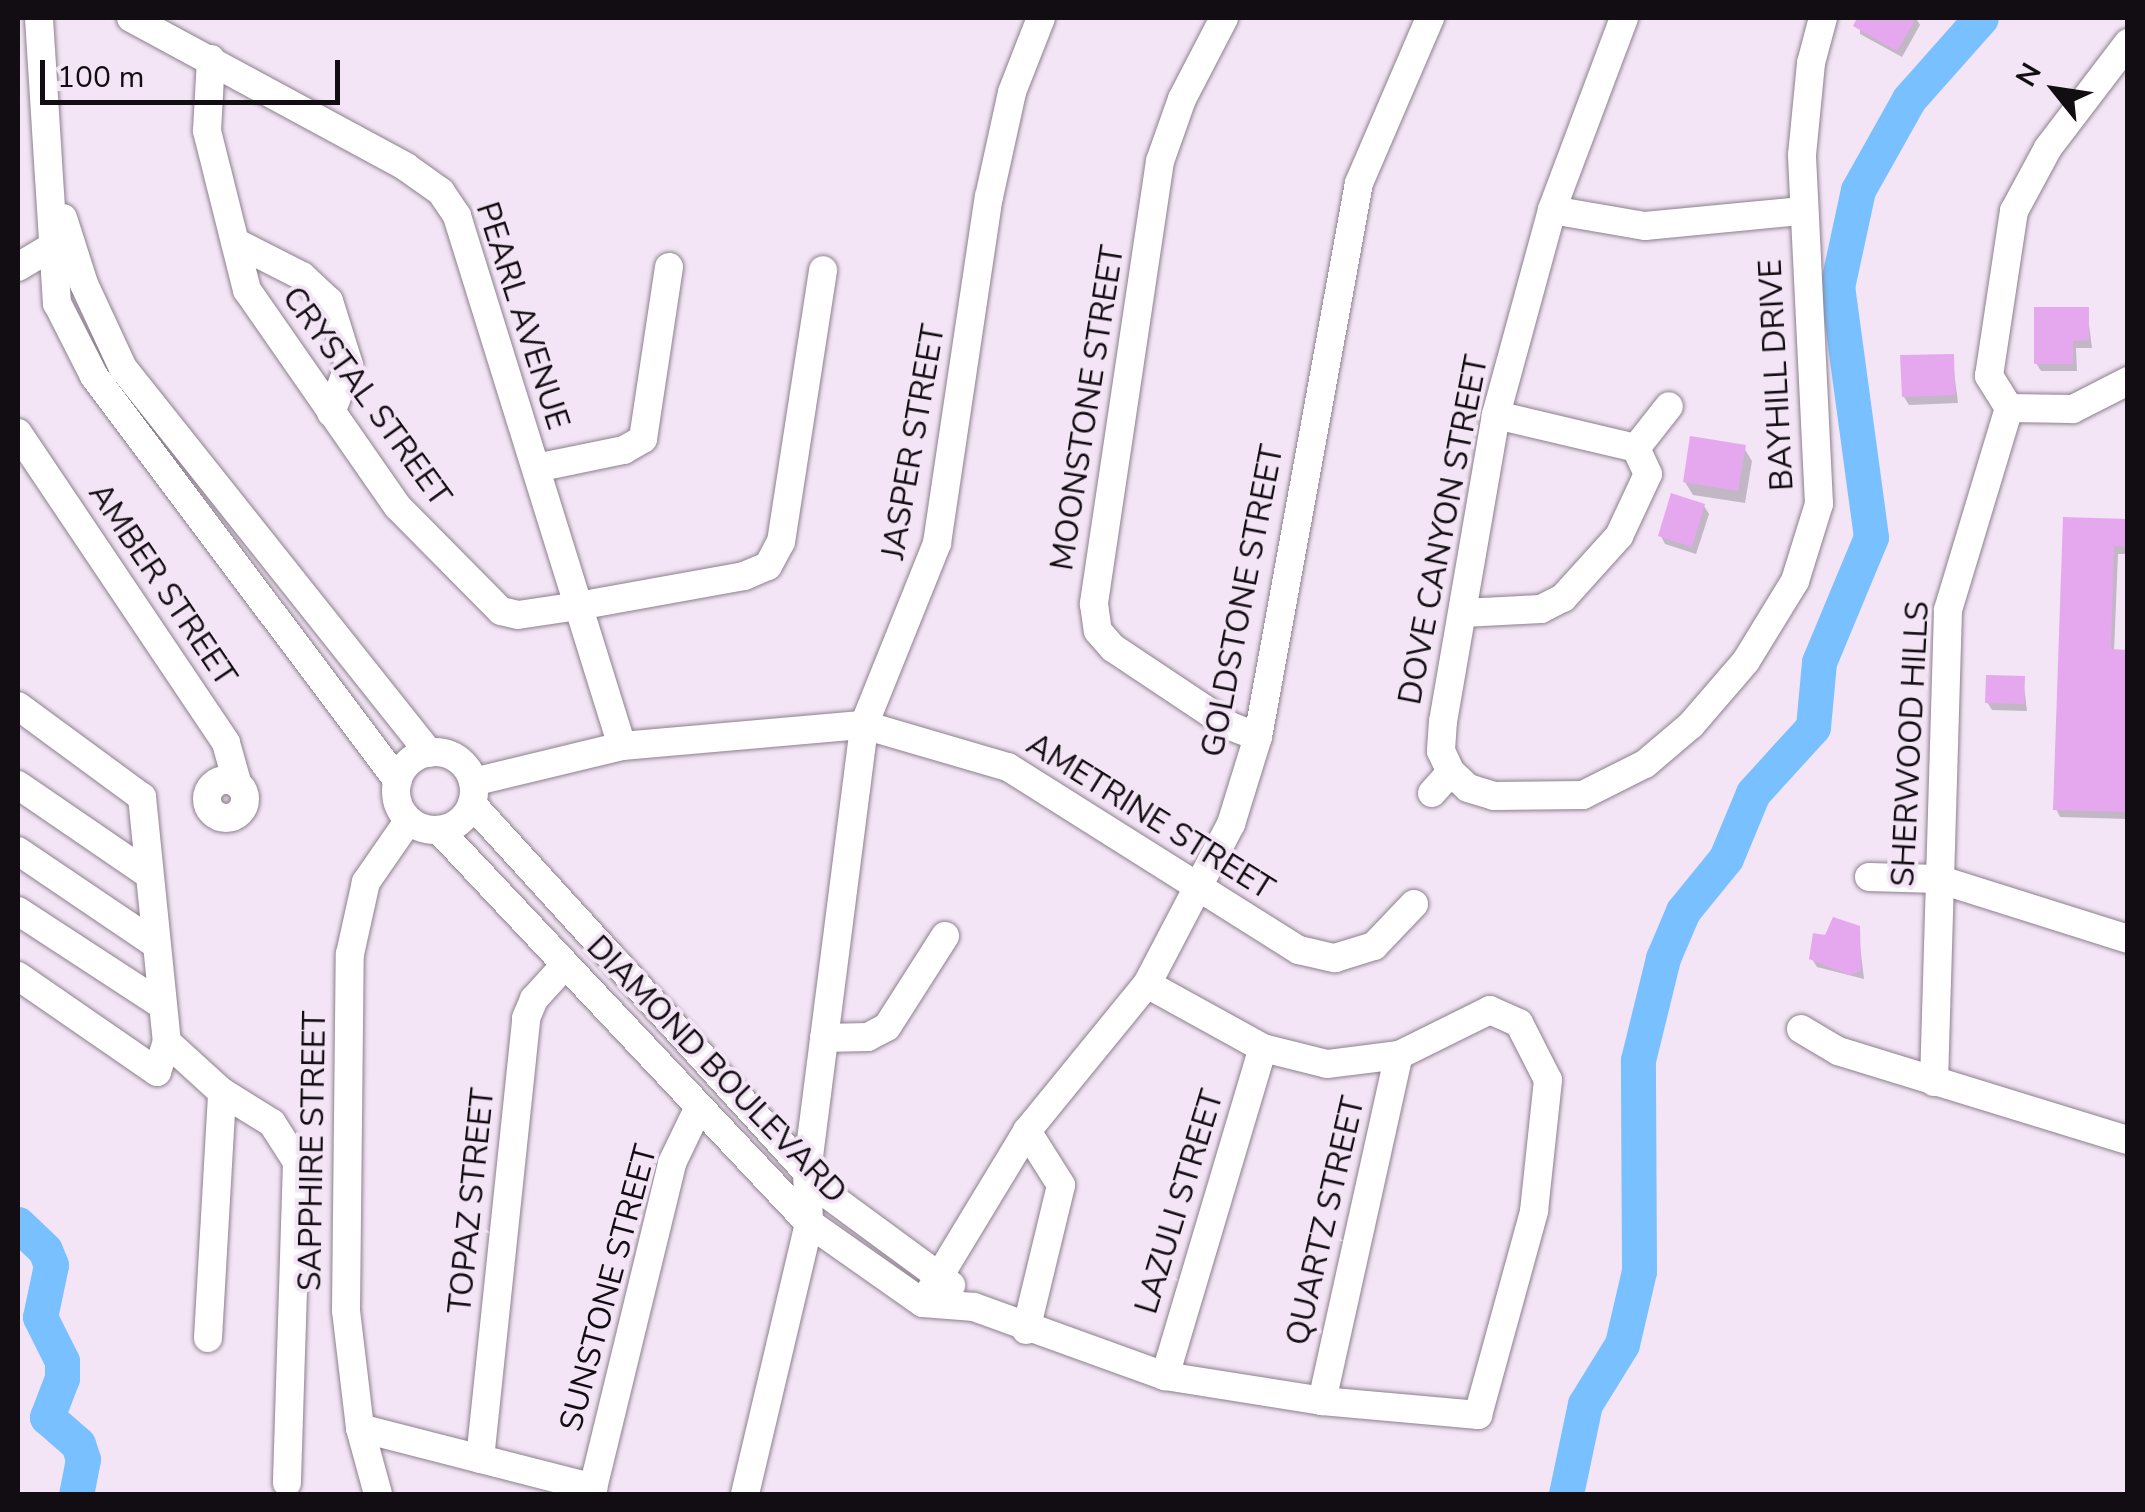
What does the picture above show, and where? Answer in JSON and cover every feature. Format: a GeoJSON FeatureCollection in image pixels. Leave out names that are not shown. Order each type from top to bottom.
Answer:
{"type":"FeatureCollection","features":[{"type":"Feature","properties":{"kind":"street"},"geometry":{"type":"LineString","coordinates":[[39,18],[50,174],[62,240],[58,303],[94,376],[398,781]]}},
{"type":"Feature","properties":{"kind":"street","name":"JASPER STREET"},"geometry":{"type":"LineString","coordinates":[[745,1494],[809,1223],[807,1172],[864,725],[938,543],[989,197],[1012,92],[1040,18]]}},
{"type":"Feature","properties":{"kind":"street","name":"MOONSTONE STREET"},"geometry":{"type":"LineString","coordinates":[[1224,18],[1182,99],[1160,161],[1094,604],[1098,631],[1113,648],[1230,726],[1258,737]]}},
{"type":"Feature","properties":{"kind":"street","name":"GOLDSTONE STREET"},"geometry":{"type":"LineString","coordinates":[[924,1303],[938,1273],[1027,1132],[1147,984],[1194,886],[1231,824],[1258,737],[1346,236],[1359,183],[1430,18]]}},
{"type":"Feature","properties":{"kind":"street","name":"DOVE CANYON STREET"},"geometry":{"type":"LineString","coordinates":[[1451,772],[1441,751],[1443,721],[1496,416],[1552,210],[1624,18]]}},
{"type":"Feature","properties":{"kind":"street","name":"BAYHILL DRIVE"},"geometry":{"type":"LineString","coordinates":[[1451,772],[1468,788],[1494,796],[1555,798],[1612,784],[1691,725],[1772,622],[1809,546],[1819,504],[1819,410],[1802,211],[1805,111],[1823,18]]}},
{"type":"Feature","properties":{"kind":"street","name":"PEARL AVENUE"},"geometry":{"type":"LineString","coordinates":[[146,21],[442,192],[457,216],[622,746]]}},
{"type":"Feature","properties":{"kind":"street"},"geometry":{"type":"LineString","coordinates":[[2128,43],[2048,148],[2014,210],[1989,376],[2010,408],[2074,408],[2128,382]]}},
{"type":"Feature","properties":{"kind":"street","name":"CRYSTAL STREET"},"geometry":{"type":"LineString","coordinates":[[212,59],[207,131],[235,242],[263,318],[398,507],[486,602],[518,615],[744,576],[768,566],[781,542],[822,270]]}},
{"type":"Feature","properties":{"kind":"street"},"geometry":{"type":"LineString","coordinates":[[1552,210],[1646,226],[1802,211]]}},
{"type":"Feature","properties":{"kind":"street"},"geometry":{"type":"LineString","coordinates":[[18,266],[62,240]]}},
{"type":"Feature","properties":{"kind":"street"},"geometry":{"type":"LineString","coordinates":[[62,240],[123,368],[429,753]]}},
{"type":"Feature","properties":{"kind":"street"},"geometry":{"type":"LineString","coordinates":[[235,242],[302,276],[329,301],[349,365],[331,413]]}},
{"type":"Feature","properties":{"kind":"street"},"geometry":{"type":"LineString","coordinates":[[536,468],[624,450],[643,440],[669,267]]}},
{"type":"Feature","properties":{"kind":"street"},"geometry":{"type":"LineString","coordinates":[[1636,448],[1669,406]]}},
{"type":"Feature","properties":{"kind":"street","name":"SHERWOOD HILLS"},"geometry":{"type":"LineString","coordinates":[[1934,1082],[1948,610],[2010,408]]}},
{"type":"Feature","properties":{"kind":"street"},"geometry":{"type":"LineString","coordinates":[[1462,613],[1541,610],[1582,583],[1643,491],[1645,458],[1636,448],[1496,416]]}},
{"type":"Feature","properties":{"kind":"street","name":"AMBER STREET"},"geometry":{"type":"LineString","coordinates":[[18,433],[226,743],[237,782]]}},
{"type":"Feature","properties":{"kind":"street"},"geometry":{"type":"LineString","coordinates":[[18,706],[142,798],[166,1042],[158,1072],[18,976]]}},
{"type":"Feature","properties":{"kind":"street","name":"AMETRINE STREET"},"geometry":{"type":"LineString","coordinates":[[472,793],[622,746],[864,725],[1008,767],[1300,950],[1335,958],[1374,946],[1414,904]]}},
{"type":"Feature","properties":{"kind":"street"},"geometry":{"type":"LineString","coordinates":[[429,753],[452,756],[472,793],[459,822],[439,830],[409,820],[398,802],[398,781],[408,764],[429,753]]}},
{"type":"Feature","properties":{"kind":"street"},"geometry":{"type":"LineString","coordinates":[[1432,793],[1451,772]]}},
{"type":"Feature","properties":{"kind":"street"},"geometry":{"type":"LineString","coordinates":[[18,784],[148,874]]}},
{"type":"Feature","properties":{"kind":"street","name":"DIAMOND BOULEVARD"},"geometry":{"type":"LineString","coordinates":[[472,793],[827,1194],[938,1273],[974,1307]]}},
{"type":"Feature","properties":{"kind":"street","name":"SAPPHIRE STREET"},"geometry":{"type":"LineString","coordinates":[[378,1494],[360,1428],[346,1310],[350,954],[366,882],[409,820]]}},
{"type":"Feature","properties":{"kind":"street","name":"DIAMOND BOULEVARD"},"geometry":{"type":"LineString","coordinates":[[439,830],[809,1223],[924,1303],[974,1307],[1026,1330],[1165,1376],[1322,1401],[1478,1415],[1534,1210],[1548,1080],[1518,1023],[1490,1010],[1399,1055]]}},
{"type":"Feature","properties":{"kind":"street"},"geometry":{"type":"LineString","coordinates":[[18,851],[154,944]]}},
{"type":"Feature","properties":{"kind":"street"},"geometry":{"type":"LineString","coordinates":[[1869,877],[1938,880],[2128,939]]}},
{"type":"Feature","properties":{"kind":"street"},"geometry":{"type":"LineString","coordinates":[[18,911],[162,1005]]}},
{"type":"Feature","properties":{"kind":"street"},"geometry":{"type":"LineString","coordinates":[[824,1038],[868,1037],[887,1027],[945,936]]}},
{"type":"Feature","properties":{"kind":"street","name":"TOPAZ STREET"},"geometry":{"type":"LineString","coordinates":[[480,1459],[526,1018],[566,965]]}},
{"type":"Feature","properties":{"kind":"street"},"geometry":{"type":"LineString","coordinates":[[1147,984],[1263,1048],[1327,1064],[1399,1055]]}},
{"type":"Feature","properties":{"kind":"street"},"geometry":{"type":"LineString","coordinates":[[1802,1029],[1838,1051],[2128,1140]]}},
{"type":"Feature","properties":{"kind":"street"},"geometry":{"type":"LineString","coordinates":[[166,1042],[222,1092],[272,1123],[298,1162],[286,1483]]}},
{"type":"Feature","properties":{"kind":"street","name":"LAZULI STREET"},"geometry":{"type":"LineString","coordinates":[[1165,1376],[1263,1048]]}},
{"type":"Feature","properties":{"kind":"street","name":"QUARTZ STREET"},"geometry":{"type":"LineString","coordinates":[[1322,1401],[1399,1055]]}},
{"type":"Feature","properties":{"kind":"street"},"geometry":{"type":"LineString","coordinates":[[208,1338],[222,1092]]}},
{"type":"Feature","properties":{"kind":"street","name":"SUNSTONE STREET"},"geometry":{"type":"LineString","coordinates":[[480,1459],[593,1488],[672,1162],[699,1108]]}},
{"type":"Feature","properties":{"kind":"street"},"geometry":{"type":"LineString","coordinates":[[1026,1330],[1061,1185],[1027,1132]]}},
{"type":"Feature","properties":{"kind":"street"},"geometry":{"type":"LineString","coordinates":[[360,1428],[480,1459]]}},
{"type":"Feature","properties":{"kind":"building"},"geometry":{"type":"Polygon","coordinates":[[[1857,18],[1916,18],[1897,51],[1853,26],[1857,18]]]}},
{"type":"Feature","properties":{"kind":"building"},"geometry":{"type":"Polygon","coordinates":[[[2034,307],[2089,307],[2089,340],[2073,341],[2073,364],[2034,364],[2034,307]]]}},
{"type":"Feature","properties":{"kind":"building"},"geometry":{"type":"Polygon","coordinates":[[[1954,354],[1955,395],[1902,397],[1900,355],[1954,354]]]}},
{"type":"Feature","properties":{"kind":"building"},"geometry":{"type":"Polygon","coordinates":[[[1690,436],[1746,445],[1738,491],[1683,482],[1690,436]]]}},
{"type":"Feature","properties":{"kind":"building"},"geometry":{"type":"Polygon","coordinates":[[[1671,493],[1705,504],[1692,547],[1658,536],[1671,493]]]}},
{"type":"Feature","properties":{"kind":"building"},"geometry":{"type":"Polygon","coordinates":[[[2063,517],[2128,519],[2128,547],[2114,546],[2111,649],[2128,650],[2128,812],[2053,810],[2063,517]]]}},
{"type":"Feature","properties":{"kind":"building"},"geometry":{"type":"Polygon","coordinates":[[[1986,675],[2025,676],[2024,704],[1985,703],[1986,675]]]}},
{"type":"Feature","properties":{"kind":"building"},"geometry":{"type":"Polygon","coordinates":[[[1833,917],[1860,926],[1861,971],[1849,975],[1809,959],[1813,933],[1825,935],[1833,917]]]}},
{"type":"Feature","properties":{"kind":"waterway"},"geometry":{"type":"LineString","coordinates":[[1566,1494],[1585,1404],[1622,1344],[1639,1271],[1638,1060],[1663,958],[1683,911],[1726,858],[1753,793],[1813,727],[1819,662],[1871,537],[1837,287],[1858,190],[1909,99],[1981,18]]}},
{"type":"Feature","properties":{"kind":"waterway"},"geometry":{"type":"LineString","coordinates":[[18,1224],[45,1250],[51,1265],[40,1317],[62,1361],[62,1378],[47,1417],[78,1444],[83,1459],[76,1494]]}}]}
